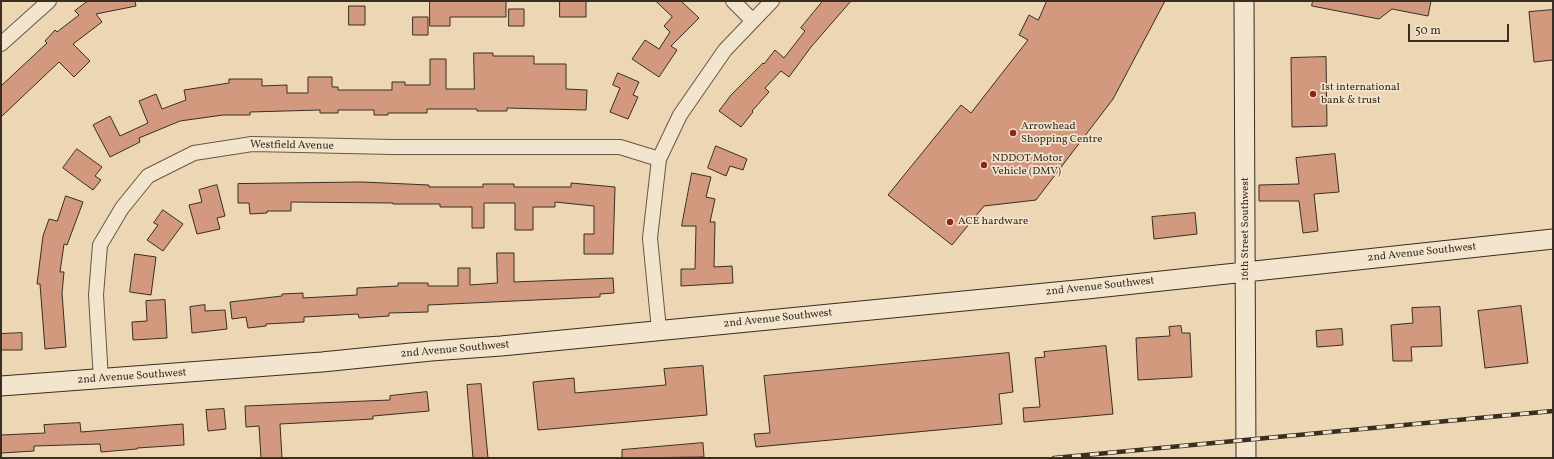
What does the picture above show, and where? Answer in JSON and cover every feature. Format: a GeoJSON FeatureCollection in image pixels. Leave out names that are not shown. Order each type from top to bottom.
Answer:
{"type":"FeatureCollection","features":[{"type":"Feature","properties":{"kind":"street"},"geometry":{"type":"LineString","coordinates":[[1,44],[49,1]]}},
{"type":"Feature","properties":{"kind":"street"},"geometry":{"type":"LineString","coordinates":[[733,1],[752,20]]}},
{"type":"Feature","properties":{"kind":"street"},"geometry":{"type":"LineString","coordinates":[[659,330],[650,238],[659,159],[680,115],[725,50],[752,20],[772,1]]}},
{"type":"Feature","properties":{"kind":"street","name":"16th Street Southwest"},"geometry":{"type":"LineString","coordinates":[[1244,1],[1246,458]]}},
{"type":"Feature","properties":{"kind":"street","name":"Westfield Avenue"},"geometry":{"type":"LineString","coordinates":[[101,380],[96,294],[100,245],[122,208],[148,176],[194,153],[252,144],[393,147],[620,147],[659,159]]}},
{"type":"Feature","properties":{"kind":"street","name":"2nd Avenue Southwest"},"geometry":{"type":"LineString","coordinates":[[1,386],[101,380],[322,362],[1246,272],[1553,239]]}},
{"type":"Feature","properties":{"kind":"building"},"geometry":{"type":"Polygon","coordinates":[[[88,1],[135,1],[136,6],[96,14],[102,22],[73,44],[90,61],[74,77],[59,62],[1,117],[1,86],[47,43],[45,41],[55,30],[57,32],[79,15],[75,11],[88,1]]]}},
{"type":"Feature","properties":{"kind":"building"},"geometry":{"type":"Polygon","coordinates":[[[430,1],[506,1],[506,17],[450,17],[450,26],[430,26],[430,1]]]}},
{"type":"Feature","properties":{"kind":"building"},"geometry":{"type":"Polygon","coordinates":[[[560,1],[586,1],[586,17],[560,17],[560,1]]]}},
{"type":"Feature","properties":{"kind":"building"},"geometry":{"type":"Polygon","coordinates":[[[656,1],[681,1],[699,18],[671,46],[677,50],[659,77],[632,59],[645,40],[659,49],[670,32],[664,26],[672,17],[656,1]]]}},
{"type":"Feature","properties":{"kind":"building"},"geometry":{"type":"Polygon","coordinates":[[[823,1],[851,1],[811,47],[789,77],[781,71],[765,88],[769,92],[752,111],[753,112],[741,127],[719,111],[731,95],[763,63],[764,64],[775,50],[784,58],[805,31],[801,28],[823,1]]]}},
{"type":"Feature","properties":{"kind":"building","name":"Arrowhead Shopping Centre"},"geometry":{"type":"Polygon","coordinates":[[[1047,1],[1165,1],[1113,99],[1036,200],[984,206],[952,245],[888,195],[961,105],[971,113],[1028,40],[1019,35],[1029,15],[1038,20],[1047,1]]]}},
{"type":"Feature","properties":{"kind":"building"},"geometry":{"type":"Polygon","coordinates":[[[1313,1],[1431,1],[1428,16],[1392,9],[1379,19],[1312,6],[1313,1]]]}},
{"type":"Feature","properties":{"kind":"building"},"geometry":{"type":"Polygon","coordinates":[[[349,6],[365,6],[365,25],[349,25],[349,6]]]}},
{"type":"Feature","properties":{"kind":"building"},"geometry":{"type":"Polygon","coordinates":[[[509,9],[524,9],[524,26],[509,26],[509,9]]]}},
{"type":"Feature","properties":{"kind":"building"},"geometry":{"type":"Polygon","coordinates":[[[1553,10],[1553,60],[1534,62],[1529,12],[1553,10]]]}},
{"type":"Feature","properties":{"kind":"building"},"geometry":{"type":"Polygon","coordinates":[[[413,17],[428,17],[428,35],[413,35],[413,17]]]}},
{"type":"Feature","properties":{"kind":"building"},"geometry":{"type":"Polygon","coordinates":[[[474,53],[493,53],[493,56],[534,56],[534,64],[566,64],[566,89],[587,90],[586,110],[507,108],[507,111],[477,111],[477,109],[427,109],[427,113],[388,113],[388,115],[374,115],[374,110],[338,110],[338,113],[320,113],[320,110],[250,112],[250,115],[223,115],[180,121],[139,138],[140,142],[110,157],[93,125],[110,116],[120,136],[148,123],[139,101],[156,94],[162,109],[186,100],[184,90],[229,83],[229,79],[262,79],[262,86],[287,85],[287,93],[308,93],[308,77],[332,77],[332,87],[338,87],[338,90],[392,90],[392,82],[405,82],[405,85],[430,85],[430,59],[446,59],[446,89],[474,89],[474,53]]]}},
{"type":"Feature","properties":{"kind":"building"},"geometry":{"type":"Polygon","coordinates":[[[1326,57],[1327,126],[1292,127],[1291,58],[1326,57]]]}},
{"type":"Feature","properties":{"kind":"building"},"geometry":{"type":"Polygon","coordinates":[[[618,73],[639,82],[633,95],[638,97],[628,119],[610,112],[620,88],[613,85],[618,73]]]}},
{"type":"Feature","properties":{"kind":"building"},"geometry":{"type":"Polygon","coordinates":[[[716,146],[747,159],[743,170],[730,166],[726,176],[708,168],[716,146]]]}},
{"type":"Feature","properties":{"kind":"building"},"geometry":{"type":"Polygon","coordinates":[[[77,149],[102,167],[95,176],[101,180],[93,190],[63,168],[77,149]]]}},
{"type":"Feature","properties":{"kind":"building"},"geometry":{"type":"Polygon","coordinates":[[[1335,154],[1339,192],[1314,194],[1318,231],[1303,233],[1299,201],[1259,201],[1259,185],[1299,184],[1296,158],[1335,154]]]}},
{"type":"Feature","properties":{"kind":"building"},"geometry":{"type":"Polygon","coordinates":[[[692,173],[711,177],[706,197],[715,199],[710,222],[715,222],[714,267],[732,266],[733,283],[681,286],[681,269],[695,269],[696,226],[682,226],[692,173]]]}},
{"type":"Feature","properties":{"kind":"building"},"geometry":{"type":"Polygon","coordinates":[[[362,182],[429,185],[429,187],[483,187],[483,184],[514,184],[514,187],[571,187],[571,183],[615,187],[613,254],[584,254],[584,234],[594,234],[594,206],[555,202],[555,207],[533,207],[533,230],[515,230],[515,203],[484,203],[484,228],[472,228],[472,207],[440,207],[440,204],[291,202],[291,211],[267,211],[267,213],[250,214],[249,203],[238,203],[238,184],[362,182]]]}},
{"type":"Feature","properties":{"kind":"building"},"geometry":{"type":"Polygon","coordinates":[[[217,185],[225,216],[217,218],[220,229],[197,234],[189,205],[202,202],[199,190],[217,185]]]}},
{"type":"Feature","properties":{"kind":"building"},"geometry":{"type":"Polygon","coordinates":[[[66,196],[83,202],[67,245],[64,244],[60,272],[64,272],[62,293],[66,347],[45,349],[40,284],[37,284],[43,236],[49,219],[57,221],[66,196]]]}},
{"type":"Feature","properties":{"kind":"building"},"geometry":{"type":"Polygon","coordinates":[[[163,210],[183,224],[163,251],[147,240],[158,225],[154,223],[163,210]]]}},
{"type":"Feature","properties":{"kind":"building"},"geometry":{"type":"Polygon","coordinates":[[[1195,213],[1197,234],[1154,239],[1152,217],[1195,213]]]}},
{"type":"Feature","properties":{"kind":"building"},"geometry":{"type":"Polygon","coordinates":[[[497,253],[514,253],[514,282],[613,278],[614,293],[600,294],[600,297],[428,305],[428,312],[389,313],[389,316],[359,318],[358,314],[304,317],[304,322],[266,324],[266,326],[248,328],[246,317],[232,319],[230,302],[282,296],[282,294],[303,293],[303,298],[357,295],[357,288],[398,286],[398,283],[428,283],[428,286],[458,286],[458,268],[470,268],[470,285],[497,283],[497,253]]]}},
{"type":"Feature","properties":{"kind":"building"},"geometry":{"type":"Polygon","coordinates":[[[135,254],[156,257],[151,295],[130,292],[135,254]]]}},
{"type":"Feature","properties":{"kind":"building"},"geometry":{"type":"Polygon","coordinates":[[[165,300],[167,338],[133,340],[132,322],[147,321],[146,301],[165,300]]]}},
{"type":"Feature","properties":{"kind":"building"},"geometry":{"type":"Polygon","coordinates":[[[205,305],[205,311],[225,310],[227,329],[192,333],[190,307],[205,305]]]}},
{"type":"Feature","properties":{"kind":"building"},"geometry":{"type":"Polygon","coordinates":[[[1521,306],[1528,363],[1485,368],[1478,311],[1521,306]]]}},
{"type":"Feature","properties":{"kind":"building"},"geometry":{"type":"Polygon","coordinates":[[[1440,307],[1442,346],[1411,347],[1412,361],[1393,361],[1391,325],[1413,323],[1412,308],[1440,307]]]}},
{"type":"Feature","properties":{"kind":"building"},"geometry":{"type":"Polygon","coordinates":[[[1181,326],[1182,333],[1190,333],[1192,377],[1138,380],[1136,338],[1170,336],[1169,327],[1181,326]]]}},
{"type":"Feature","properties":{"kind":"building"},"geometry":{"type":"Polygon","coordinates":[[[1342,329],[1343,345],[1317,347],[1316,331],[1342,329]]]}},
{"type":"Feature","properties":{"kind":"building"},"geometry":{"type":"Polygon","coordinates":[[[22,333],[22,350],[1,350],[1,334],[22,333]]]}},
{"type":"Feature","properties":{"kind":"building"},"geometry":{"type":"Polygon","coordinates":[[[1106,346],[1113,414],[1024,422],[1023,408],[1040,407],[1035,358],[1045,357],[1044,352],[1106,346]]]}},
{"type":"Feature","properties":{"kind":"building"},"geometry":{"type":"Polygon","coordinates":[[[1009,353],[1013,392],[999,394],[1002,424],[756,447],[754,434],[770,433],[764,376],[1009,353]]]}},
{"type":"Feature","properties":{"kind":"building"},"geometry":{"type":"Polygon","coordinates":[[[703,366],[707,415],[538,430],[533,382],[574,378],[575,393],[666,385],[664,369],[703,366]]]}},
{"type":"Feature","properties":{"kind":"building"},"geometry":{"type":"Polygon","coordinates":[[[481,384],[488,458],[473,458],[467,385],[481,384]]]}},
{"type":"Feature","properties":{"kind":"building"},"geometry":{"type":"Polygon","coordinates":[[[427,392],[429,411],[373,416],[373,419],[280,424],[282,458],[261,458],[259,426],[246,427],[245,406],[390,400],[390,396],[427,392]]]}},
{"type":"Feature","properties":{"kind":"building"},"geometry":{"type":"Polygon","coordinates":[[[224,409],[226,429],[208,431],[206,410],[224,409]]]}},
{"type":"Feature","properties":{"kind":"building"},"geometry":{"type":"Polygon","coordinates":[[[80,423],[81,432],[183,424],[184,445],[101,452],[100,444],[34,446],[34,451],[1,453],[1,435],[45,433],[44,425],[80,423]]]}},
{"type":"Feature","properties":{"kind":"building"},"geometry":{"type":"Polygon","coordinates":[[[703,443],[704,457],[622,458],[622,450],[703,443]]]}},
{"type":"Feature","properties":{"kind":"railway"},"geometry":{"type":"LineString","coordinates":[[1054,458],[1553,411]]}},
{"type":"Feature","properties":{"kind":"place","name":"1st international bank & trust"},"geometry":{"type":"Point","coordinates":[1313,94]}},
{"type":"Feature","properties":{"kind":"place","name":"Arrowhead Shopping Centre"},"geometry":{"type":"Point","coordinates":[1013,133]}},
{"type":"Feature","properties":{"kind":"place","name":"NDDOT Motor Vehicle (DMV)"},"geometry":{"type":"Point","coordinates":[984,165]}},
{"type":"Feature","properties":{"kind":"place","name":"ACE hardware"},"geometry":{"type":"Point","coordinates":[950,222]}}]}
